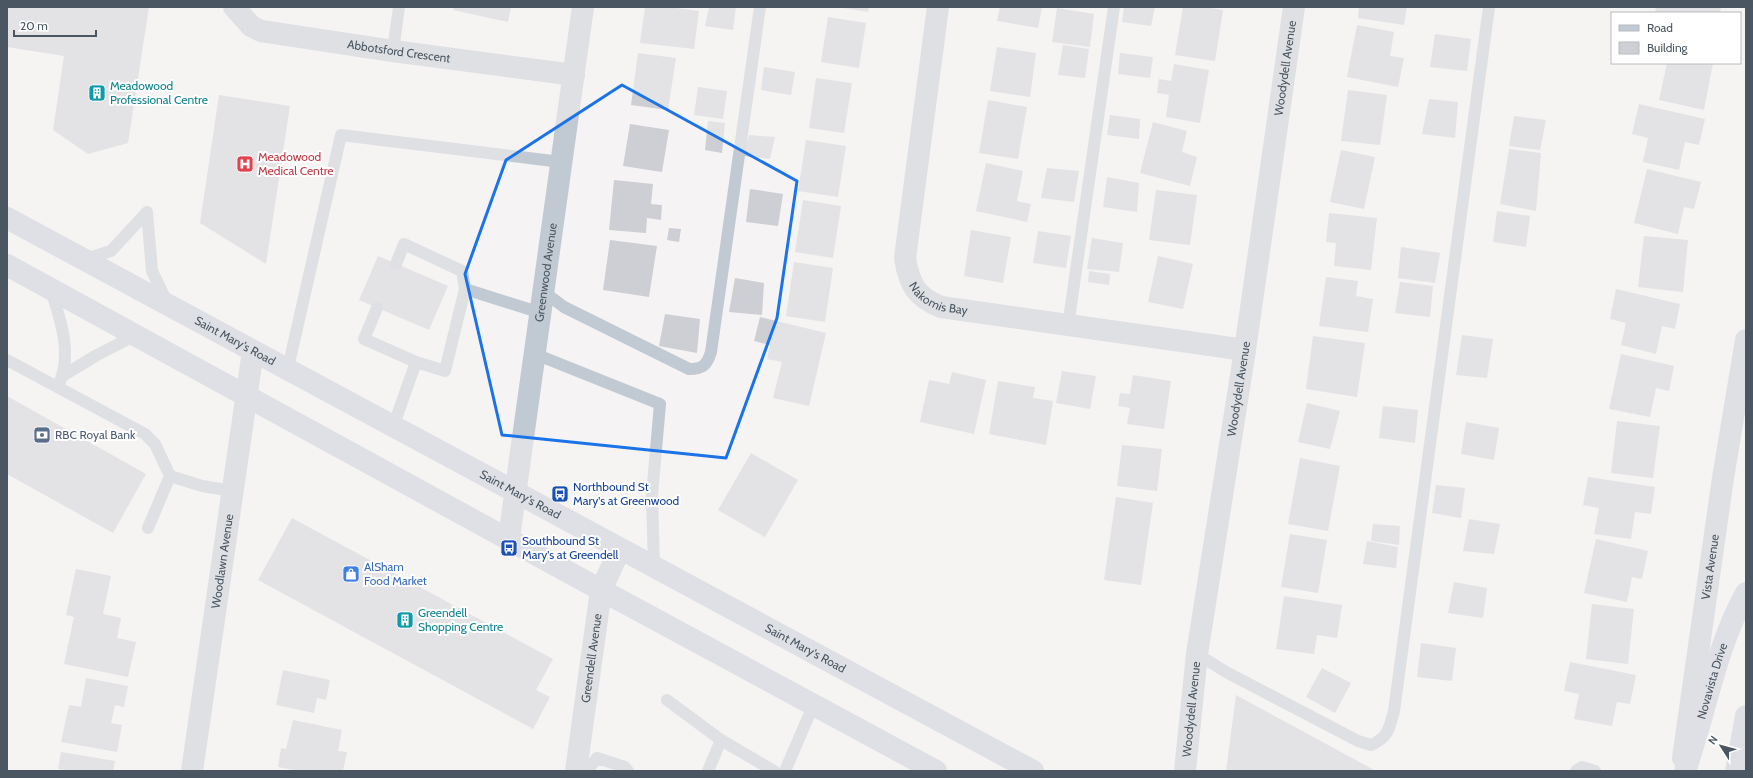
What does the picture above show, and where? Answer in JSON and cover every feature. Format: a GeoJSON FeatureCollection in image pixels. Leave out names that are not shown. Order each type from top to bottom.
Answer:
{"type":"FeatureCollection","features":[{"type":"Feature","properties":{"kind":"main road","name":"Saint Mary's Road"},"geometry":{"type":"LineString","coordinates":[[7,218],[253,351],[288,368],[393,427],[1033,771]]}},
{"type":"Feature","properties":{"kind":"main road"},"geometry":{"type":"LineString","coordinates":[[7,264],[136,336],[509,538],[601,590],[936,771]]}},
{"type":"Feature","properties":{"kind":"main road","name":"Novavista Drive"},"geometry":{"type":"LineString","coordinates":[[1685,771],[1696,740],[1718,657],[1734,614],[1746,593]]}},
{"type":"Feature","properties":{"kind":"main road"},"geometry":{"type":"LineString","coordinates":[[1736,771],[1746,716]]}},
{"type":"Feature","properties":{"kind":"street","name":"Abbotsford Crescent"},"geometry":{"type":"LineString","coordinates":[[234,7],[246,23],[260,31],[393,51],[574,75]]}},
{"type":"Feature","properties":{"kind":"street","name":"Greenwood Avenue"},"geometry":{"type":"LineString","coordinates":[[509,538],[583,7]]}},
{"type":"Feature","properties":{"kind":"street","name":"Nakomis Bay"},"geometry":{"type":"LineString","coordinates":[[938,7],[905,258],[912,284],[929,302],[941,307],[1245,350]]}},
{"type":"Feature","properties":{"kind":"street","name":"Woodydell Avenue"},"geometry":{"type":"LineString","coordinates":[[1185,771],[1197,654],[1245,350],[1294,7]]}},
{"type":"Feature","properties":{"kind":"street","name":"Vista Avenue"},"geometry":{"type":"LineString","coordinates":[[1681,771],[1723,478],[1744,366],[1746,340]]}},
{"type":"Feature","properties":{"kind":"street","name":"Woodlawn Avenue"},"geometry":{"type":"LineString","coordinates":[[192,771],[253,351]]}},
{"type":"Feature","properties":{"kind":"street","name":"Greendell Avenue"},"geometry":{"type":"LineString","coordinates":[[576,771],[601,590],[620,549]]}},
{"type":"Feature","properties":{"kind":"lane"},"geometry":{"type":"LineString","coordinates":[[393,51],[399,7]]}},
{"type":"Feature","properties":{"kind":"lane"},"geometry":{"type":"LineString","coordinates":[[465,289],[564,306],[689,369],[697,369],[704,366],[708,362],[711,352],[760,7]]}},
{"type":"Feature","properties":{"kind":"lane"},"geometry":{"type":"LineString","coordinates":[[1068,326],[1114,7]]}},
{"type":"Feature","properties":{"kind":"lane"},"geometry":{"type":"LineString","coordinates":[[1197,654],[1226,672],[1358,742],[1371,745],[1381,741],[1388,732],[1394,711],[1489,7]]}},
{"type":"Feature","properties":{"kind":"lane"},"geometry":{"type":"LineString","coordinates":[[288,368],[341,135],[561,162]]}},
{"type":"Feature","properties":{"kind":"lane"},"geometry":{"type":"LineString","coordinates":[[85,260],[111,251],[147,212],[152,271],[169,305]]}},
{"type":"Feature","properties":{"kind":"lane"},"geometry":{"type":"LineString","coordinates":[[376,308],[364,339],[416,362],[445,371],[465,289],[462,271],[404,244],[396,264]]}},
{"type":"Feature","properties":{"kind":"lane"},"geometry":{"type":"LineString","coordinates":[[51,289],[64,338],[64,375],[58,386]]}},
{"type":"Feature","properties":{"kind":"lane"},"geometry":{"type":"LineString","coordinates":[[64,375],[102,352],[136,336]]}},
{"type":"Feature","properties":{"kind":"lane"},"geometry":{"type":"LineString","coordinates":[[535,354],[660,404],[652,495],[654,568]]}},
{"type":"Feature","properties":{"kind":"lane"},"geometry":{"type":"LineString","coordinates":[[7,360],[145,434],[155,444],[170,476],[202,486],[233,491]]}},
{"type":"Feature","properties":{"kind":"lane"},"geometry":{"type":"LineString","coordinates":[[393,427],[416,362]]}},
{"type":"Feature","properties":{"kind":"lane"},"geometry":{"type":"LineString","coordinates":[[148,528],[170,476]]}},
{"type":"Feature","properties":{"kind":"lane"},"geometry":{"type":"LineString","coordinates":[[667,700],[722,740],[774,771]]}},
{"type":"Feature","properties":{"kind":"lane"},"geometry":{"type":"LineString","coordinates":[[785,771],[814,706]]}},
{"type":"Feature","properties":{"kind":"lane"},"geometry":{"type":"LineString","coordinates":[[708,771],[722,740]]}},
{"type":"Feature","properties":{"kind":"lane"},"geometry":{"type":"LineString","coordinates":[[587,771],[597,758],[625,767],[628,771]]}},
{"type":"Feature","properties":{"kind":"lane"},"geometry":{"type":"LineString","coordinates":[[1576,771],[1582,767],[1595,771]]}},
{"type":"Feature","properties":{"kind":"highlighted area"},"geometry":{"type":"Polygon","coordinates":[[[622,85],[797,181],[777,318],[726,458],[502,435],[465,274],[506,160],[622,85]]]}},
{"type":"Feature","properties":{"kind":"building","name":"Meadowood Professional Centre"},"geometry":{"type":"Polygon","coordinates":[[[7,7],[149,7],[128,143],[88,154],[53,130],[64,56],[7,47],[7,7]]]}},
{"type":"Feature","properties":{"kind":"building"},"geometry":{"type":"Polygon","coordinates":[[[454,7],[511,7],[508,22],[453,10],[454,7]]]}},
{"type":"Feature","properties":{"kind":"building"},"geometry":{"type":"Polygon","coordinates":[[[645,7],[669,7],[699,11],[694,49],[640,43],[645,7]]]}},
{"type":"Feature","properties":{"kind":"building"},"geometry":{"type":"Polygon","coordinates":[[[709,7],[736,7],[733,30],[705,26],[709,7]]]}},
{"type":"Feature","properties":{"kind":"building"},"geometry":{"type":"Polygon","coordinates":[[[838,7],[869,7],[868,12],[838,7]]]}},
{"type":"Feature","properties":{"kind":"building"},"geometry":{"type":"Polygon","coordinates":[[[1000,7],[1042,7],[1038,28],[997,21],[1000,7]]]}},
{"type":"Feature","properties":{"kind":"building"},"geometry":{"type":"Polygon","coordinates":[[[1124,7],[1155,7],[1151,26],[1122,22],[1124,7]]]}},
{"type":"Feature","properties":{"kind":"building"},"geometry":{"type":"Polygon","coordinates":[[[1183,7],[1204,7],[1223,10],[1215,61],[1175,55],[1183,7]]]}},
{"type":"Feature","properties":{"kind":"building"},"geometry":{"type":"Polygon","coordinates":[[[1359,7],[1407,7],[1404,25],[1358,18],[1359,7]]]}},
{"type":"Feature","properties":{"kind":"building"},"geometry":{"type":"Polygon","coordinates":[[[1656,7],[1721,7],[1720,12],[1655,12],[1656,7]]]}},
{"type":"Feature","properties":{"kind":"building"},"geometry":{"type":"Polygon","coordinates":[[[1057,8],[1094,14],[1090,47],[1052,42],[1057,8]]]}},
{"type":"Feature","properties":{"kind":"building"},"geometry":{"type":"Polygon","coordinates":[[[828,17],[866,23],[859,68],[821,62],[828,17]]]}},
{"type":"Feature","properties":{"kind":"building"},"geometry":{"type":"Polygon","coordinates":[[[1357,25],[1394,32],[1390,56],[1404,58],[1398,87],[1347,77],[1357,25]]]}},
{"type":"Feature","properties":{"kind":"building"},"geometry":{"type":"Polygon","coordinates":[[[1435,34],[1471,39],[1467,71],[1430,67],[1435,34]]]}},
{"type":"Feature","properties":{"kind":"building"},"geometry":{"type":"Polygon","coordinates":[[[1063,45],[1089,49],[1085,78],[1058,75],[1063,45]]]}},
{"type":"Feature","properties":{"kind":"building"},"geometry":{"type":"Polygon","coordinates":[[[997,47],[1036,53],[1030,97],[990,91],[997,47]]]}},
{"type":"Feature","properties":{"kind":"building"},"geometry":{"type":"Polygon","coordinates":[[[638,53],[676,58],[668,110],[631,105],[638,53]]]}},
{"type":"Feature","properties":{"kind":"building"},"geometry":{"type":"Polygon","coordinates":[[[1120,53],[1153,57],[1150,78],[1118,74],[1120,53]]]}},
{"type":"Feature","properties":{"kind":"building"},"geometry":{"type":"Polygon","coordinates":[[[1174,64],[1209,70],[1200,123],[1166,117],[1169,95],[1157,93],[1159,79],[1171,81],[1174,64]]]}},
{"type":"Feature","properties":{"kind":"building"},"geometry":{"type":"Polygon","coordinates":[[[1667,64],[1713,64],[1704,110],[1659,100],[1667,64]]]}},
{"type":"Feature","properties":{"kind":"building"},"geometry":{"type":"Polygon","coordinates":[[[764,67],[795,72],[791,95],[761,90],[764,67]]]}},
{"type":"Feature","properties":{"kind":"building"},"geometry":{"type":"Polygon","coordinates":[[[816,78],[852,83],[844,133],[809,128],[816,78]]]}},
{"type":"Feature","properties":{"kind":"building"},"geometry":{"type":"Polygon","coordinates":[[[698,87],[727,91],[723,119],[694,115],[698,87]]]}},
{"type":"Feature","properties":{"kind":"building"},"geometry":{"type":"Polygon","coordinates":[[[1348,90],[1387,95],[1380,145],[1341,141],[1348,90]]]}},
{"type":"Feature","properties":{"kind":"building","name":"Meadowood Medical Centre"},"geometry":{"type":"Polygon","coordinates":[[[219,95],[290,106],[266,264],[200,223],[219,95]]]}},
{"type":"Feature","properties":{"kind":"building"},"geometry":{"type":"Polygon","coordinates":[[[1429,99],[1458,102],[1455,138],[1422,134],[1429,99]]]}},
{"type":"Feature","properties":{"kind":"building"},"geometry":{"type":"Polygon","coordinates":[[[988,100],[1027,107],[1018,159],[979,153],[988,100]]]}},
{"type":"Feature","properties":{"kind":"building"},"geometry":{"type":"Polygon","coordinates":[[[1639,104],[1705,119],[1699,145],[1685,142],[1679,170],[1643,162],[1648,138],[1632,134],[1639,104]]]}},
{"type":"Feature","properties":{"kind":"building"},"geometry":{"type":"Polygon","coordinates":[[[1110,115],[1140,119],[1139,139],[1107,135],[1110,115]]]}},
{"type":"Feature","properties":{"kind":"building"},"geometry":{"type":"Polygon","coordinates":[[[1514,116],[1546,120],[1540,150],[1509,146],[1514,116]]]}},
{"type":"Feature","properties":{"kind":"building"},"geometry":{"type":"Polygon","coordinates":[[[708,121],[725,123],[722,153],[705,150],[708,121]]]}},
{"type":"Feature","properties":{"kind":"building"},"geometry":{"type":"Polygon","coordinates":[[[1153,122],[1187,131],[1182,152],[1197,157],[1190,186],[1140,173],[1153,122]]]}},
{"type":"Feature","properties":{"kind":"building"},"geometry":{"type":"Polygon","coordinates":[[[630,124],[669,130],[662,172],[623,166],[630,124]]]}},
{"type":"Feature","properties":{"kind":"building"},"geometry":{"type":"Polygon","coordinates":[[[749,135],[775,137],[770,159],[743,156],[749,135]]]}},
{"type":"Feature","properties":{"kind":"building"},"geometry":{"type":"Polygon","coordinates":[[[806,140],[846,146],[838,197],[798,191],[806,140]]]}},
{"type":"Feature","properties":{"kind":"building"},"geometry":{"type":"Polygon","coordinates":[[[1509,149],[1541,153],[1536,211],[1500,204],[1509,149]]]}},
{"type":"Feature","properties":{"kind":"building"},"geometry":{"type":"Polygon","coordinates":[[[1341,150],[1375,157],[1364,209],[1330,202],[1341,150]]]}},
{"type":"Feature","properties":{"kind":"building"},"geometry":{"type":"Polygon","coordinates":[[[986,163],[1023,171],[1017,201],[1031,204],[1027,222],[976,211],[986,163]]]}},
{"type":"Feature","properties":{"kind":"building"},"geometry":{"type":"Polygon","coordinates":[[[1047,168],[1079,171],[1074,202],[1041,198],[1047,168]]]}},
{"type":"Feature","properties":{"kind":"building"},"geometry":{"type":"Polygon","coordinates":[[[1647,169],[1701,182],[1694,209],[1684,207],[1678,234],[1634,223],[1647,169]]]}},
{"type":"Feature","properties":{"kind":"building"},"geometry":{"type":"Polygon","coordinates":[[[1107,177],[1139,183],[1137,212],[1103,207],[1107,177]]]}},
{"type":"Feature","properties":{"kind":"building"},"geometry":{"type":"Polygon","coordinates":[[[614,180],[653,184],[651,204],[662,205],[661,220],[647,218],[646,233],[609,230],[614,180]]]}},
{"type":"Feature","properties":{"kind":"building"},"geometry":{"type":"Polygon","coordinates":[[[750,189],[783,194],[778,226],[746,222],[750,189]]]}},
{"type":"Feature","properties":{"kind":"building"},"geometry":{"type":"Polygon","coordinates":[[[1156,190],[1197,195],[1190,245],[1149,240],[1156,190]]]}},
{"type":"Feature","properties":{"kind":"building"},"geometry":{"type":"Polygon","coordinates":[[[803,200],[841,206],[833,258],[795,252],[803,200]]]}},
{"type":"Feature","properties":{"kind":"building"},"geometry":{"type":"Polygon","coordinates":[[[1497,211],[1530,216],[1526,247],[1493,242],[1497,211]]]}},
{"type":"Feature","properties":{"kind":"building"},"geometry":{"type":"Polygon","coordinates":[[[1329,213],[1377,218],[1371,270],[1334,266],[1336,243],[1326,242],[1329,213]]]}},
{"type":"Feature","properties":{"kind":"building"},"geometry":{"type":"Polygon","coordinates":[[[669,228],[681,229],[679,242],[667,240],[669,228]]]}},
{"type":"Feature","properties":{"kind":"building"},"geometry":{"type":"Polygon","coordinates":[[[971,230],[1011,237],[1003,283],[964,276],[971,230]]]}},
{"type":"Feature","properties":{"kind":"building"},"geometry":{"type":"Polygon","coordinates":[[[1038,231],[1071,236],[1066,268],[1033,263],[1038,231]]]}},
{"type":"Feature","properties":{"kind":"building"},"geometry":{"type":"Polygon","coordinates":[[[1644,236],[1688,240],[1683,292],[1638,287],[1644,236]]]}},
{"type":"Feature","properties":{"kind":"building"},"geometry":{"type":"Polygon","coordinates":[[[1092,238],[1123,243],[1119,272],[1087,269],[1092,238]]]}},
{"type":"Feature","properties":{"kind":"building"},"geometry":{"type":"Polygon","coordinates":[[[610,240],[657,246],[649,297],[603,290],[610,240]]]}},
{"type":"Feature","properties":{"kind":"building"},"geometry":{"type":"Polygon","coordinates":[[[1401,247],[1440,253],[1435,283],[1398,278],[1401,247]]]}},
{"type":"Feature","properties":{"kind":"building"},"geometry":{"type":"Polygon","coordinates":[[[378,256],[448,286],[429,330],[359,300],[378,256]]]}},
{"type":"Feature","properties":{"kind":"building"},"geometry":{"type":"Polygon","coordinates":[[[1158,256],[1193,264],[1183,309],[1148,302],[1158,256]]]}},
{"type":"Feature","properties":{"kind":"building"},"geometry":{"type":"Polygon","coordinates":[[[794,262],[833,268],[825,322],[786,316],[794,262]]]}},
{"type":"Feature","properties":{"kind":"building"},"geometry":{"type":"Polygon","coordinates":[[[1089,271],[1110,274],[1109,285],[1088,282],[1089,271]]]}},
{"type":"Feature","properties":{"kind":"building"},"geometry":{"type":"Polygon","coordinates":[[[1326,277],[1358,281],[1356,296],[1373,299],[1368,332],[1319,326],[1326,277]]]}},
{"type":"Feature","properties":{"kind":"building"},"geometry":{"type":"Polygon","coordinates":[[[735,278],[764,283],[762,315],[729,312],[735,278]]]}},
{"type":"Feature","properties":{"kind":"building"},"geometry":{"type":"Polygon","coordinates":[[[1400,282],[1433,286],[1430,317],[1395,313],[1400,282]]]}},
{"type":"Feature","properties":{"kind":"building"},"geometry":{"type":"Polygon","coordinates":[[[1616,289],[1680,304],[1675,329],[1662,326],[1656,354],[1621,345],[1626,323],[1610,319],[1616,289]]]}},
{"type":"Feature","properties":{"kind":"building"},"geometry":{"type":"Polygon","coordinates":[[[665,314],[700,319],[697,353],[659,346],[665,314]]]}},
{"type":"Feature","properties":{"kind":"building"},"geometry":{"type":"Polygon","coordinates":[[[760,317],[826,333],[809,406],[773,398],[782,362],[767,359],[770,345],[754,341],[760,317]]]}},
{"type":"Feature","properties":{"kind":"building"},"geometry":{"type":"Polygon","coordinates":[[[1462,335],[1493,339],[1487,378],[1456,375],[1462,335]]]}},
{"type":"Feature","properties":{"kind":"building"},"geometry":{"type":"Polygon","coordinates":[[[1313,336],[1365,343],[1357,397],[1306,389],[1313,336]]]}},
{"type":"Feature","properties":{"kind":"building"},"geometry":{"type":"Polygon","coordinates":[[[1621,354],[1674,366],[1669,391],[1656,388],[1650,417],[1609,409],[1621,354]]]}},
{"type":"Feature","properties":{"kind":"building"},"geometry":{"type":"Polygon","coordinates":[[[1062,371],[1096,376],[1090,409],[1056,403],[1062,371]]]}},
{"type":"Feature","properties":{"kind":"building"},"geometry":{"type":"Polygon","coordinates":[[[952,372],[986,380],[974,434],[920,422],[929,380],[949,384],[952,372]]]}},
{"type":"Feature","properties":{"kind":"building"},"geometry":{"type":"Polygon","coordinates":[[[1133,375],[1171,381],[1164,429],[1127,424],[1130,408],[1118,406],[1120,393],[1130,394],[1133,375]]]}},
{"type":"Feature","properties":{"kind":"building"},"geometry":{"type":"Polygon","coordinates":[[[998,381],[1035,387],[1033,398],[1053,401],[1046,445],[989,434],[998,381]]]}},
{"type":"Feature","properties":{"kind":"building","name":"RBC Royal Bank"},"geometry":{"type":"Polygon","coordinates":[[[7,396],[146,474],[113,533],[7,474],[7,396]]]}},
{"type":"Feature","properties":{"kind":"building"},"geometry":{"type":"Polygon","coordinates":[[[1307,403],[1340,411],[1330,449],[1298,442],[1307,403]]]}},
{"type":"Feature","properties":{"kind":"building"},"geometry":{"type":"Polygon","coordinates":[[[1383,406],[1418,410],[1415,443],[1379,438],[1383,406]]]}},
{"type":"Feature","properties":{"kind":"building"},"geometry":{"type":"Polygon","coordinates":[[[1617,421],[1660,426],[1653,478],[1611,473],[1617,421]]]}},
{"type":"Feature","properties":{"kind":"building"},"geometry":{"type":"Polygon","coordinates":[[[1466,422],[1499,428],[1494,460],[1461,454],[1466,422]]]}},
{"type":"Feature","properties":{"kind":"building"},"geometry":{"type":"Polygon","coordinates":[[[1122,445],[1162,449],[1157,491],[1117,486],[1122,445]]]}},
{"type":"Feature","properties":{"kind":"building"},"geometry":{"type":"Polygon","coordinates":[[[751,453],[798,480],[765,537],[718,510],[751,453]]]}},
{"type":"Feature","properties":{"kind":"building"},"geometry":{"type":"Polygon","coordinates":[[[1300,458],[1340,466],[1328,531],[1288,524],[1300,458]]]}},
{"type":"Feature","properties":{"kind":"building"},"geometry":{"type":"Polygon","coordinates":[[[1588,477],[1655,487],[1651,514],[1635,512],[1631,539],[1594,534],[1599,508],[1583,505],[1588,477]]]}},
{"type":"Feature","properties":{"kind":"building"},"geometry":{"type":"Polygon","coordinates":[[[1436,485],[1465,488],[1461,518],[1432,513],[1436,485]]]}},
{"type":"Feature","properties":{"kind":"building"},"geometry":{"type":"Polygon","coordinates":[[[1116,497],[1153,503],[1141,585],[1104,580],[1116,497]]]}},
{"type":"Feature","properties":{"kind":"building","name":"Greendell Shopping Centre"},"geometry":{"type":"Polygon","coordinates":[[[292,518],[553,659],[536,690],[550,697],[533,729],[258,580],[292,518]]]}},
{"type":"Feature","properties":{"kind":"building"},"geometry":{"type":"Polygon","coordinates":[[[1469,519],[1500,524],[1494,554],[1463,551],[1469,519]]]}},
{"type":"Feature","properties":{"kind":"building"},"geometry":{"type":"Polygon","coordinates":[[[1373,524],[1400,526],[1399,545],[1371,541],[1373,524]]]}},
{"type":"Feature","properties":{"kind":"building"},"geometry":{"type":"Polygon","coordinates":[[[1290,534],[1327,540],[1318,593],[1281,587],[1290,534]]]}},
{"type":"Feature","properties":{"kind":"building"},"geometry":{"type":"Polygon","coordinates":[[[1596,539],[1648,551],[1642,579],[1632,577],[1627,602],[1584,593],[1596,539]]]}},
{"type":"Feature","properties":{"kind":"building"},"geometry":{"type":"Polygon","coordinates":[[[1367,541],[1398,547],[1396,568],[1363,564],[1367,541]]]}},
{"type":"Feature","properties":{"kind":"building"},"geometry":{"type":"Polygon","coordinates":[[[76,569],[111,576],[103,614],[121,618],[117,638],[136,642],[128,677],[64,664],[74,617],[66,615],[76,569]]]}},
{"type":"Feature","properties":{"kind":"building"},"geometry":{"type":"Polygon","coordinates":[[[1454,582],[1487,588],[1483,618],[1448,613],[1454,582]]]}},
{"type":"Feature","properties":{"kind":"building"},"geometry":{"type":"Polygon","coordinates":[[[1284,596],[1342,605],[1337,638],[1317,635],[1314,654],[1276,649],[1284,596]]]}},
{"type":"Feature","properties":{"kind":"building"},"geometry":{"type":"Polygon","coordinates":[[[1592,604],[1634,609],[1628,664],[1586,659],[1592,604]]]}},
{"type":"Feature","properties":{"kind":"building"},"geometry":{"type":"Polygon","coordinates":[[[1421,643],[1456,648],[1452,681],[1417,677],[1421,643]]]}},
{"type":"Feature","properties":{"kind":"building"},"geometry":{"type":"Polygon","coordinates":[[[1570,662],[1636,675],[1630,704],[1617,702],[1612,726],[1574,719],[1579,694],[1564,691],[1570,662]]]}},
{"type":"Feature","properties":{"kind":"building"},"geometry":{"type":"Polygon","coordinates":[[[1322,668],[1351,683],[1335,713],[1306,697],[1322,668]]]}},
{"type":"Feature","properties":{"kind":"building"},"geometry":{"type":"Polygon","coordinates":[[[283,670],[330,680],[326,700],[317,698],[314,713],[276,705],[283,670]]]}},
{"type":"Feature","properties":{"kind":"building"},"geometry":{"type":"Polygon","coordinates":[[[86,678],[128,686],[124,707],[115,705],[111,723],[122,725],[117,752],[61,742],[69,705],[81,707],[86,678]]]}},
{"type":"Feature","properties":{"kind":"building"},"geometry":{"type":"Polygon","coordinates":[[[1236,695],[1376,771],[1226,771],[1236,695]]]}},
{"type":"Feature","properties":{"kind":"building"},"geometry":{"type":"Polygon","coordinates":[[[293,720],[342,730],[338,751],[347,752],[343,771],[298,771],[278,767],[281,748],[286,749],[293,720]]]}},
{"type":"Feature","properties":{"kind":"building"},"geometry":{"type":"Polygon","coordinates":[[[61,752],[115,761],[113,771],[67,771],[58,769],[61,752]]]}},
{"type":"Feature","properties":{"kind":"place","name":"Meadowood Professional Centre"},"geometry":{"type":"Point","coordinates":[97,93]}},
{"type":"Feature","properties":{"kind":"place","name":"Meadowood Medical Centre"},"geometry":{"type":"Point","coordinates":[245,164]}},
{"type":"Feature","properties":{"kind":"place","name":"RBC Royal Bank"},"geometry":{"type":"Point","coordinates":[42,435]}},
{"type":"Feature","properties":{"kind":"place","name":"Northbound St Mary's at Greenwood"},"geometry":{"type":"Point","coordinates":[560,494]}},
{"type":"Feature","properties":{"kind":"place","name":"Southbound St Mary's at Greendell"},"geometry":{"type":"Point","coordinates":[509,548]}},
{"type":"Feature","properties":{"kind":"place","name":"AlSham Food Market"},"geometry":{"type":"Point","coordinates":[351,574]}},
{"type":"Feature","properties":{"kind":"place","name":"Greendell Shopping Centre"},"geometry":{"type":"Point","coordinates":[405,620]}}]}
